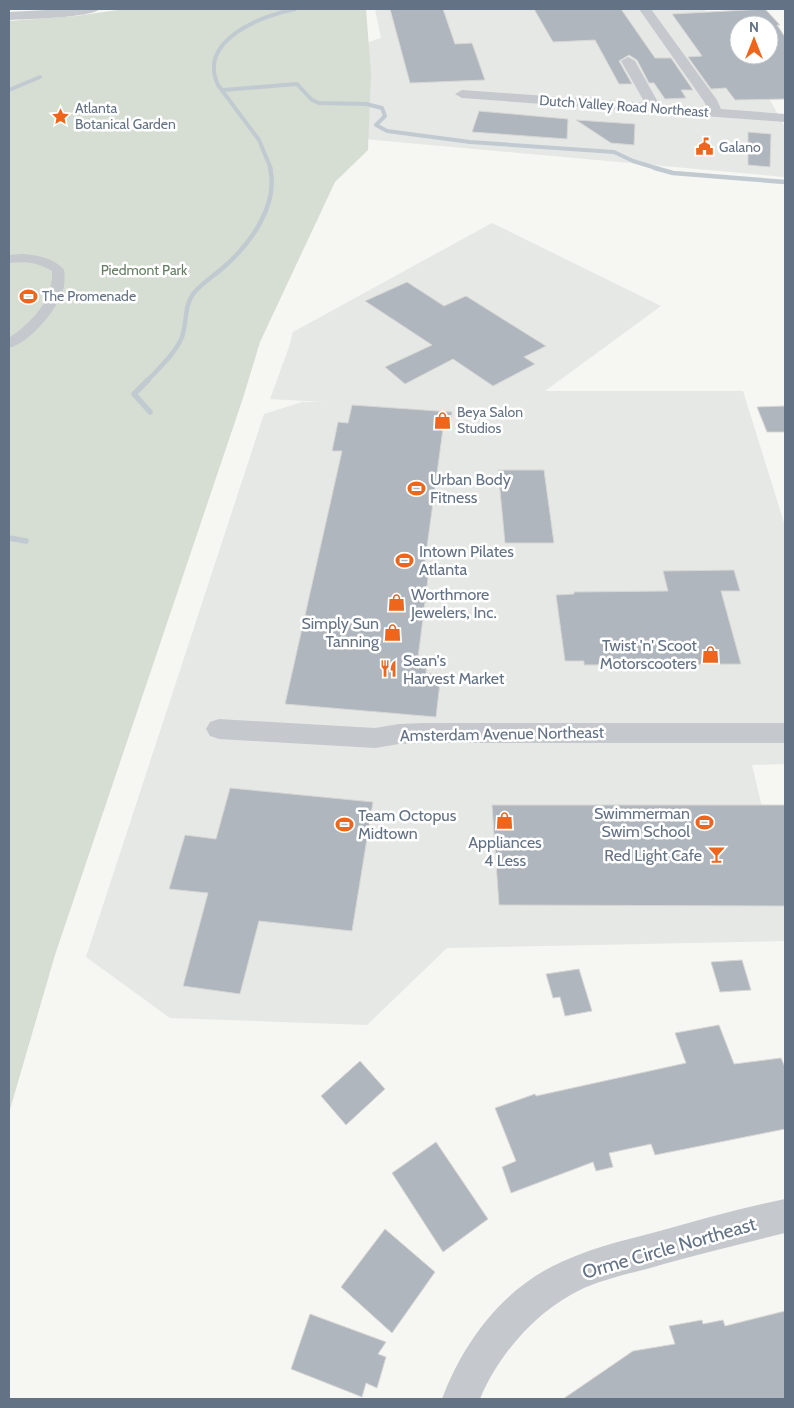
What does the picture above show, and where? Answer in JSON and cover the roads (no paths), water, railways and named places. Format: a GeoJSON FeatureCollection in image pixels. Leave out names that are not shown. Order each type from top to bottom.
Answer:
{"type":"FeatureCollection","features":[{"type":"Feature","properties":{"kind":"street"},"geometry":{"type":"LineString","coordinates":[[9,16],[55,14],[94,9]]}},
{"type":"Feature","properties":{"kind":"street"},"geometry":{"type":"LineString","coordinates":[[646,9],[712,103],[715,113]]}},
{"type":"Feature","properties":{"kind":"street"},"geometry":{"type":"LineString","coordinates":[[628,61],[655,109]]}},
{"type":"Feature","properties":{"kind":"street","name":"Dutch Valley Road Northeast"},"geometry":{"type":"LineString","coordinates":[[462,94],[785,118]]}},
{"type":"Feature","properties":{"kind":"street"},"geometry":{"type":"LineString","coordinates":[[9,260],[29,258],[44,261],[58,270],[60,277],[55,296],[32,326],[9,344]]}},
{"type":"Feature","properties":{"kind":"street","name":"Amsterdam Avenue Northeast"},"geometry":{"type":"LineString","coordinates":[[218,729],[375,738],[399,734],[434,733],[785,734]]}},
{"type":"Feature","properties":{"kind":"street","name":"Orme Circle Northeast"},"geometry":{"type":"LineString","coordinates":[[460,1399],[485,1351],[520,1310],[553,1285],[594,1267],[726,1229],[785,1216]]}},
{"type":"Feature","properties":{"kind":"waterway"},"geometry":{"type":"LineString","coordinates":[[271,169],[259,140],[218,85],[214,69],[217,55],[225,43],[237,32],[267,17],[295,9]]}},
{"type":"Feature","properties":{"kind":"waterway"},"geometry":{"type":"LineString","coordinates":[[9,90],[40,77]]}},
{"type":"Feature","properties":{"kind":"waterway"},"geometry":{"type":"LineString","coordinates":[[223,90],[297,84],[312,100],[319,103],[366,104],[382,108],[385,116],[376,125],[387,131],[470,142],[614,152],[633,161],[659,169]]}},
{"type":"Feature","properties":{"kind":"waterway"},"geometry":{"type":"LineString","coordinates":[[147,381],[179,343],[184,332],[188,304],[193,294],[235,257],[261,222],[267,209],[270,195],[272,182],[270,168]]}},
{"type":"Feature","properties":{"kind":"waterway"},"geometry":{"type":"LineString","coordinates":[[655,168],[673,173],[785,182]]}},
{"type":"Feature","properties":{"kind":"waterway"},"geometry":{"type":"LineString","coordinates":[[147,381],[134,394],[150,412]]}},
{"type":"Feature","properties":{"kind":"waterway"},"geometry":{"type":"LineString","coordinates":[[9,538],[26,541]]}},
{"type":"Feature","properties":{"kind":"place","name":"Atlanta Botanical Garden"},"geometry":{"type":"Point","coordinates":[61,116]}},
{"type":"Feature","properties":{"kind":"place","name":"Galano"},"geometry":{"type":"Point","coordinates":[705,147]}},
{"type":"Feature","properties":{"kind":"place","name":"The Promenade"},"geometry":{"type":"Point","coordinates":[28,296]}},
{"type":"Feature","properties":{"kind":"place","name":"Beya Salon Studios"},"geometry":{"type":"Point","coordinates":[443,420]}},
{"type":"Feature","properties":{"kind":"place","name":"Urban Body Fitness"},"geometry":{"type":"Point","coordinates":[416,488]}},
{"type":"Feature","properties":{"kind":"place","name":"Intown Pilates Atlanta"},"geometry":{"type":"Point","coordinates":[405,560]}},
{"type":"Feature","properties":{"kind":"place","name":"Worthmore Jewelers, Inc."},"geometry":{"type":"Point","coordinates":[397,603]}},
{"type":"Feature","properties":{"kind":"place","name":"Simply Sun Tanning"},"geometry":{"type":"Point","coordinates":[393,632]}},
{"type":"Feature","properties":{"kind":"place","name":"Twist 'n' Scoot Motorscooters"},"geometry":{"type":"Point","coordinates":[711,654]}},
{"type":"Feature","properties":{"kind":"place","name":"Sean's Harvest Market"},"geometry":{"type":"Point","coordinates":[389,669]}},
{"type":"Feature","properties":{"kind":"place","name":"Appliances 4 Less"},"geometry":{"type":"Point","coordinates":[505,820]}},
{"type":"Feature","properties":{"kind":"place","name":"Swimmerman Swim School"},"geometry":{"type":"Point","coordinates":[704,822]}},
{"type":"Feature","properties":{"kind":"place","name":"Team Octopus Midtown"},"geometry":{"type":"Point","coordinates":[344,824]}},
{"type":"Feature","properties":{"kind":"place","name":"Red Light Cafe"},"geometry":{"type":"Point","coordinates":[716,855]}},
{"type":"Feature","properties":{"kind":"park label","name":"Piedmont Park"},"geometry":{"type":"Point","coordinates":[144,270]}}]}
